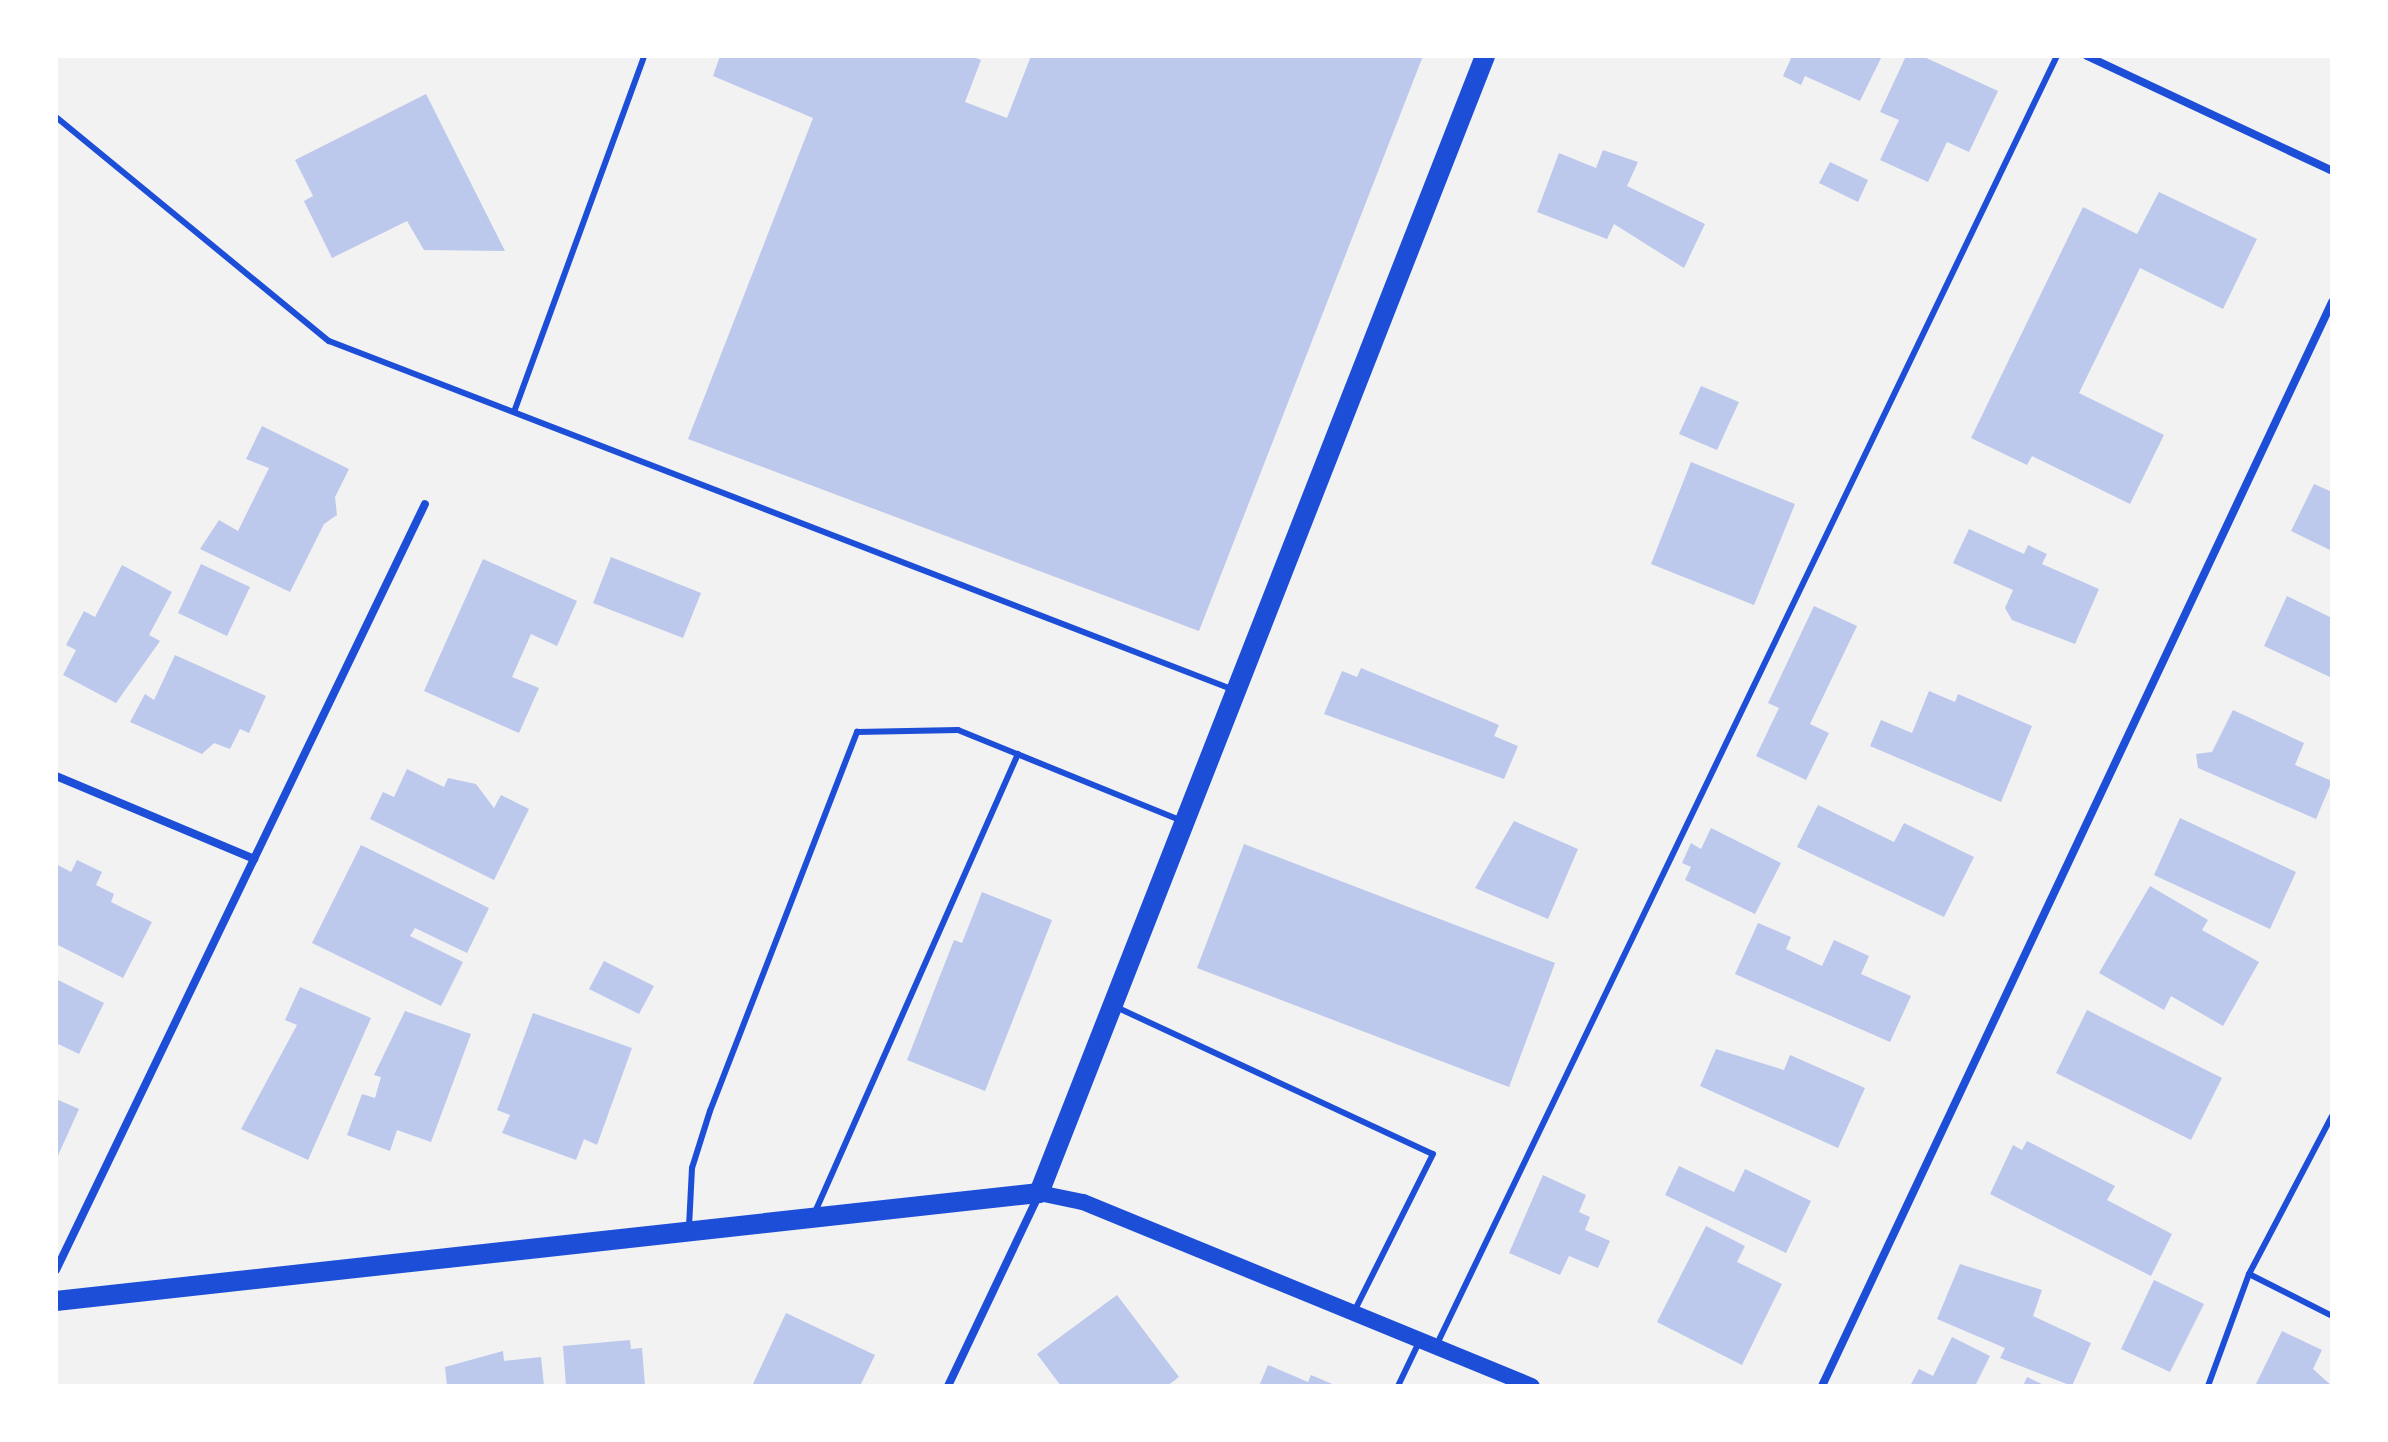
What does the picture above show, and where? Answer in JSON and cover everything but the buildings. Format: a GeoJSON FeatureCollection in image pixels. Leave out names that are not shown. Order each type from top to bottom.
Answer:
{"type":"FeatureCollection","features":[{"type":"Feature","properties":{"kind":"main road"},"geometry":{"type":"LineString","coordinates":[[1039,1193],[1485,56]]}},
{"type":"Feature","properties":{"kind":"main road"},"geometry":{"type":"LineString","coordinates":[[56,1301],[814,1215],[1039,1193],[1083,1202],[1532,1386]]}},
{"type":"Feature","properties":{"kind":"street"},"geometry":{"type":"LineString","coordinates":[[2087,56],[2332,171]]}},
{"type":"Feature","properties":{"kind":"street"},"geometry":{"type":"LineString","coordinates":[[1822,1386],[2332,302]]}},
{"type":"Feature","properties":{"kind":"street"},"geometry":{"type":"LineString","coordinates":[[56,1270],[425,504]]}},
{"type":"Feature","properties":{"kind":"street"},"geometry":{"type":"LineString","coordinates":[[56,776],[254,859]]}},
{"type":"Feature","properties":{"kind":"street"},"geometry":{"type":"LineString","coordinates":[[948,1386],[1039,1193]]}},
{"type":"Feature","properties":{"kind":"lane"},"geometry":{"type":"LineString","coordinates":[[514,412],[644,56]]}},
{"type":"Feature","properties":{"kind":"lane"},"geometry":{"type":"LineString","coordinates":[[1436,1347],[2057,56]]}},
{"type":"Feature","properties":{"kind":"lane"},"geometry":{"type":"LineString","coordinates":[[56,117],[329,341],[1237,691]]}},
{"type":"Feature","properties":{"kind":"lane"},"geometry":{"type":"LineString","coordinates":[[689,1229],[692,1168],[710,1111],[857,732],[958,730],[1186,823]]}},
{"type":"Feature","properties":{"kind":"lane"},"geometry":{"type":"LineString","coordinates":[[814,1215],[1018,754]]}},
{"type":"Feature","properties":{"kind":"lane"},"geometry":{"type":"LineString","coordinates":[[1113,1005],[1433,1154],[1354,1313]]}},
{"type":"Feature","properties":{"kind":"lane"},"geometry":{"type":"LineString","coordinates":[[2208,1386],[2249,1274],[2332,1116]]}},
{"type":"Feature","properties":{"kind":"lane"},"geometry":{"type":"LineString","coordinates":[[2249,1274],[2332,1316]]}},
{"type":"Feature","properties":{"kind":"lane"},"geometry":{"type":"LineString","coordinates":[[1398,1386],[1420,1340]]}}]}
